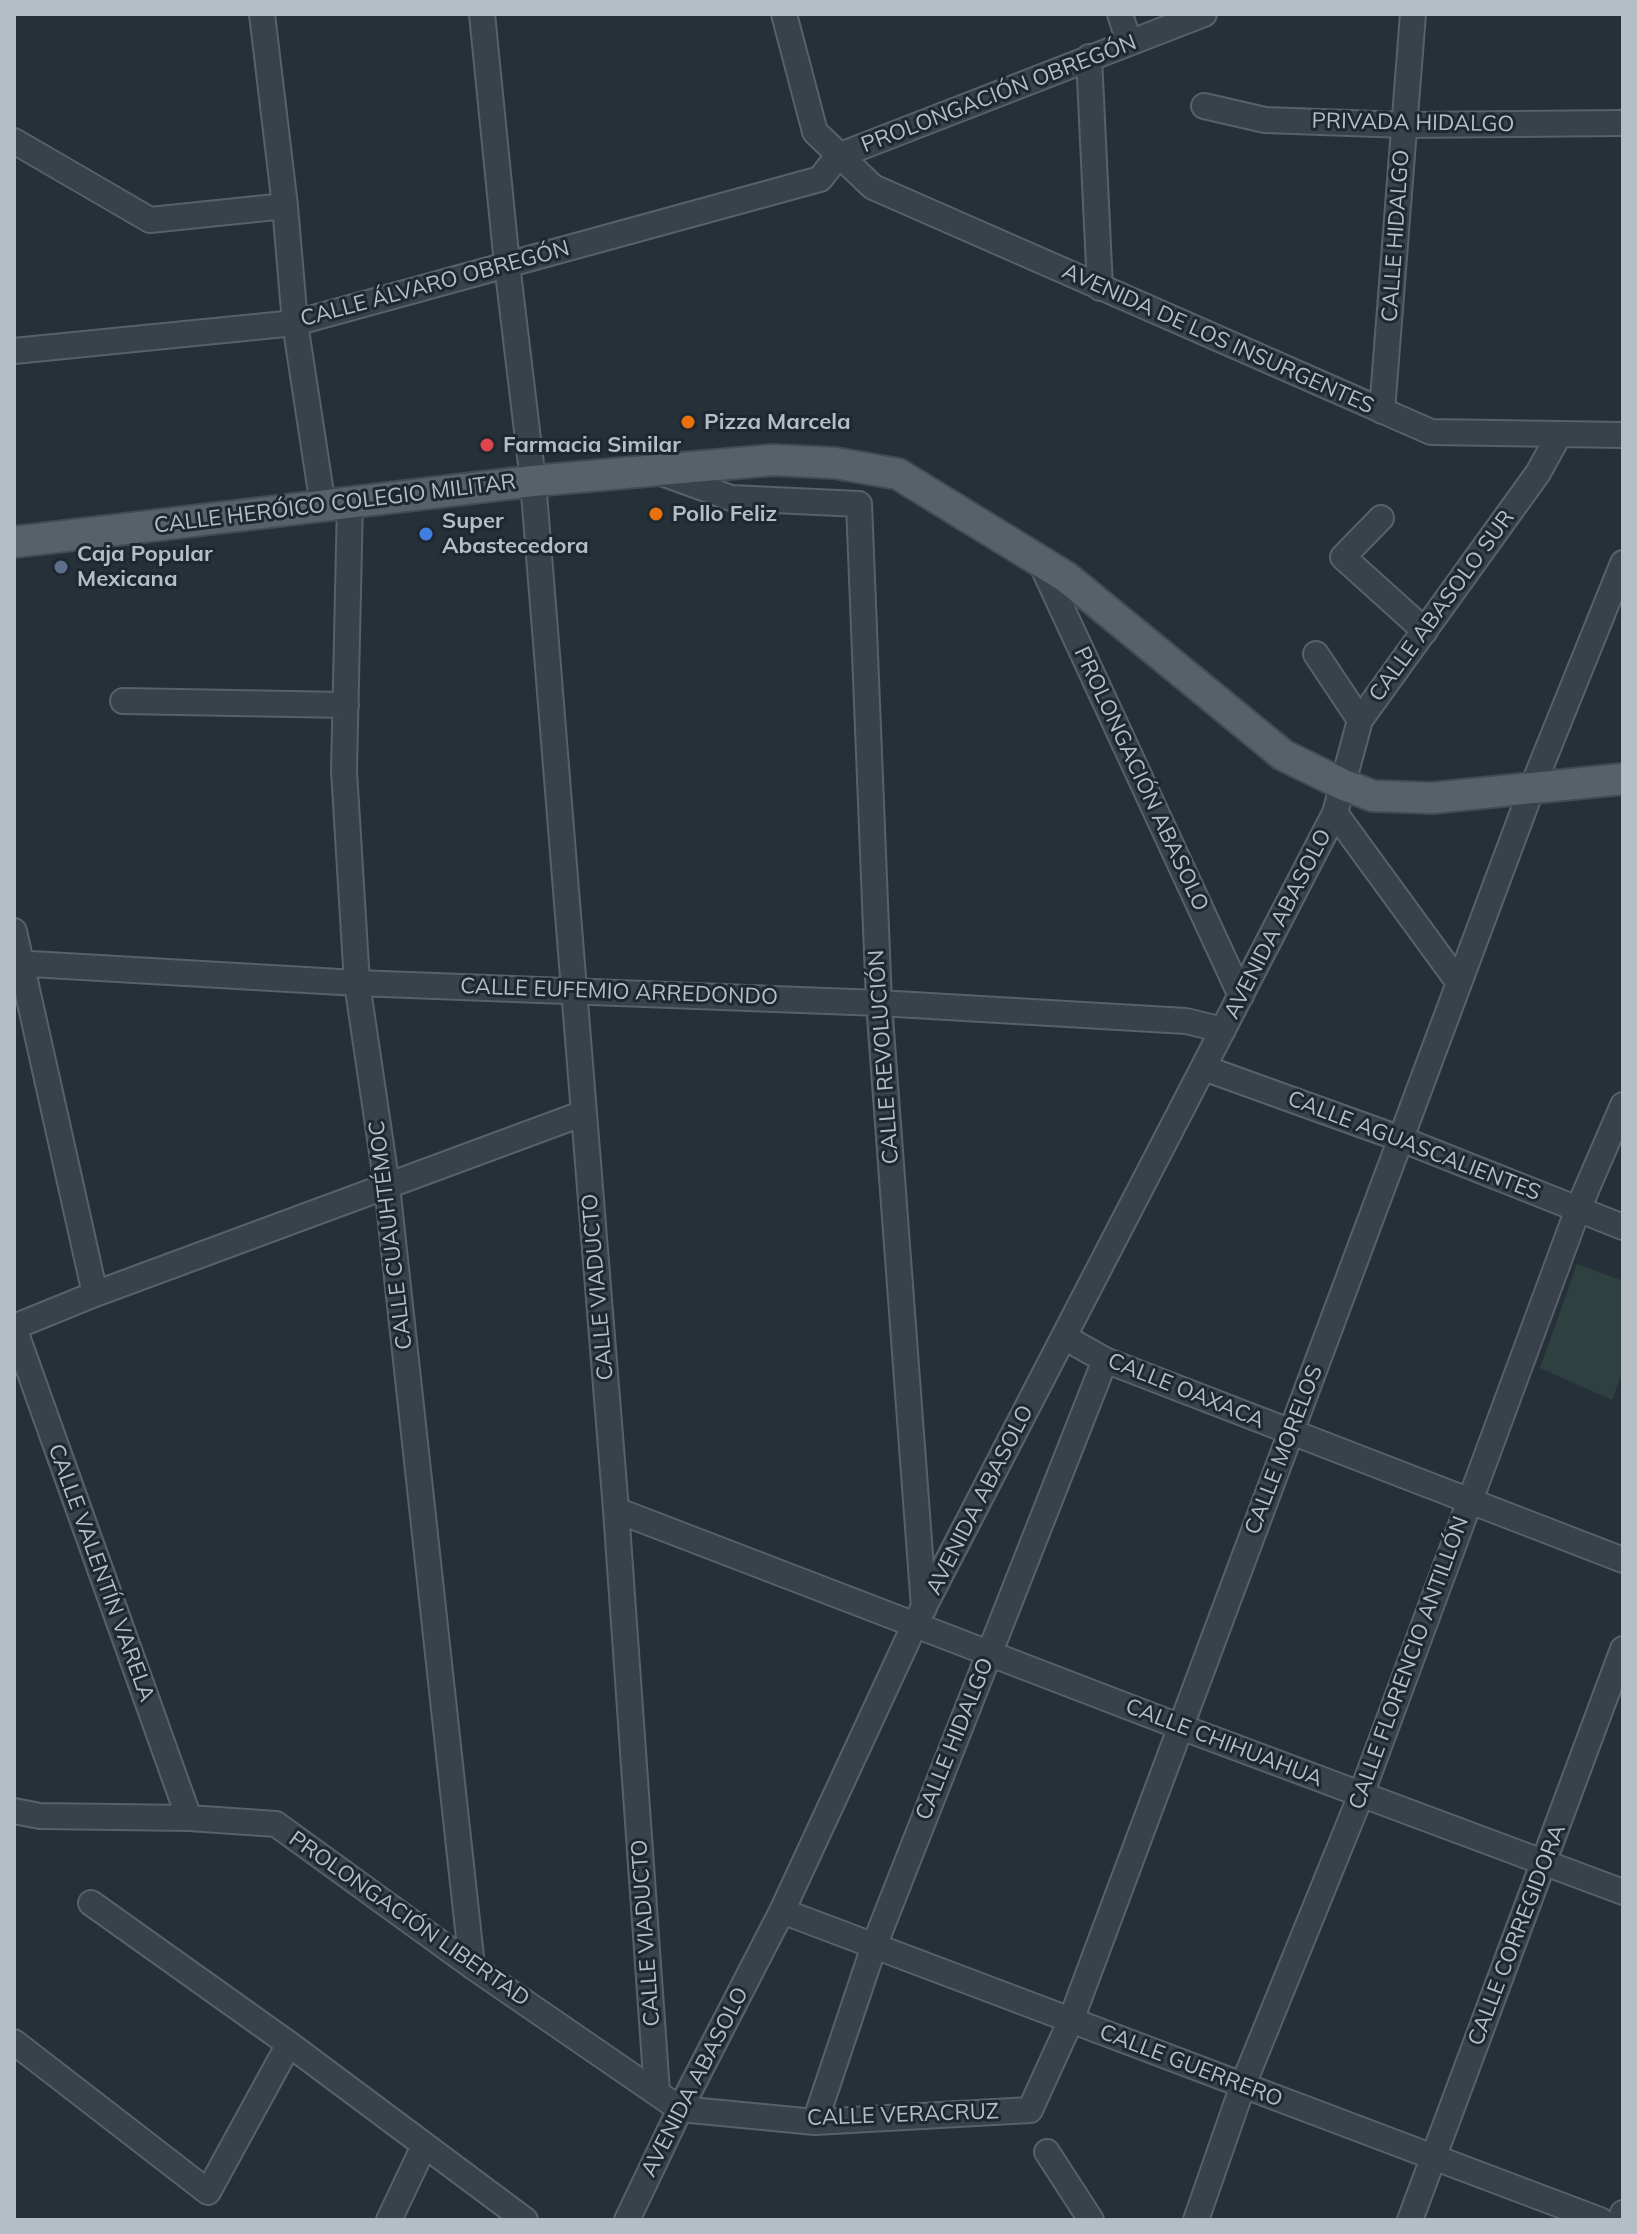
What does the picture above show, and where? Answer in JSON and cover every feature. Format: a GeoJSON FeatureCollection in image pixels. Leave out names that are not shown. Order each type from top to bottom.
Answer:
{"type":"FeatureCollection","features":[{"type":"Feature","properties":{"kind":"main road","name":"CALLE HERÓICO COLEGIO MILITAR"},"geometry":{"type":"LineString","coordinates":[[14,542],[533,481],[773,460],[835,463],[898,474],[1066,577],[1340,799],[1373,796],[1432,798],[1623,779]]}},
{"type":"Feature","properties":{"kind":"street","name":"CALLE CUAUHTÉMOC"},"geometry":{"type":"LineString","coordinates":[[262,14],[285,206],[295,323],[337,504],[346,705],[344,771],[357,983],[387,1186],[472,1966]]}},
{"type":"Feature","properties":{"kind":"street","name":"CALLE VIADUCTO"},"geometry":{"type":"LineString","coordinates":[[482,14],[533,481],[616,1510],[657,2092]]}},
{"type":"Feature","properties":{"kind":"street","name":"AVENIDA DE LOS INSURGENTES"},"geometry":{"type":"LineString","coordinates":[[784,14],[815,132],[873,187],[1431,432],[1623,435]]}},
{"type":"Feature","properties":{"kind":"street"},"geometry":{"type":"LineString","coordinates":[[1120,14],[1129,42]]}},
{"type":"Feature","properties":{"kind":"street","name":"PROLONGACIÓN OBREGÓN"},"geometry":{"type":"LineString","coordinates":[[838,156],[1204,14]]}},
{"type":"Feature","properties":{"kind":"street","name":"CALLE HIDALGO"},"geometry":{"type":"LineString","coordinates":[[1382,411],[1413,14]]}},
{"type":"Feature","properties":{"kind":"street"},"geometry":{"type":"LineString","coordinates":[[1089,57],[1100,288]]}},
{"type":"Feature","properties":{"kind":"street","name":"PRIVADA HIDALGO"},"geometry":{"type":"LineString","coordinates":[[1204,106],[1265,120],[1405,125],[1623,123]]}},
{"type":"Feature","properties":{"kind":"street"},"geometry":{"type":"LineString","coordinates":[[14,141],[150,220],[285,206]]}},
{"type":"Feature","properties":{"kind":"street","name":"CALLE ÁLVARO OBREGÓN"},"geometry":{"type":"LineString","coordinates":[[14,351],[295,323],[820,179],[838,156]]}},
{"type":"Feature","properties":{"kind":"street","name":"CALLE ABASOLO SUR"},"geometry":{"type":"LineString","coordinates":[[1340,799],[1360,720],[1538,473],[1559,435]]}},
{"type":"Feature","properties":{"kind":"street","name":"CALLE HERÓICO COLEGIO MILITAR"},"geometry":{"type":"LineString","coordinates":[[656,471],[731,498],[859,504]]}},
{"type":"Feature","properties":{"kind":"street","name":"CALLE REVOLUCIÓN"},"geometry":{"type":"LineString","coordinates":[[859,504],[879,1003],[919,1616]]}},
{"type":"Feature","properties":{"kind":"street"},"geometry":{"type":"LineString","coordinates":[[1381,518],[1343,557],[1425,631]]}},
{"type":"Feature","properties":{"kind":"street","name":"PROLONGACIÓN ABASOLO"},"geometry":{"type":"LineString","coordinates":[[1040,561],[1241,996]]}},
{"type":"Feature","properties":{"kind":"street","name":"CALLE MORELOS"},"geometry":{"type":"LineString","coordinates":[[1030,2110],[1071,2020],[1532,788],[1623,563]]}},
{"type":"Feature","properties":{"kind":"street"},"geometry":{"type":"LineString","coordinates":[[1316,654],[1360,720]]}},
{"type":"Feature","properties":{"kind":"street"},"geometry":{"type":"LineString","coordinates":[[123,701],[346,705]]}},
{"type":"Feature","properties":{"kind":"street"},"geometry":{"type":"LineString","coordinates":[[1340,799],[1459,983]]}},
{"type":"Feature","properties":{"kind":"street","name":"AVENIDA ABASOLO"},"geometry":{"type":"LineString","coordinates":[[627,2220],[782,1911],[919,1616],[1340,799]]}},
{"type":"Feature","properties":{"kind":"street"},"geometry":{"type":"LineString","coordinates":[[14,931],[18,964],[95,1294]]}},
{"type":"Feature","properties":{"kind":"street","name":"CALLE EUFEMIO ARREDONDO"},"geometry":{"type":"LineString","coordinates":[[18,964],[357,983],[879,1003],[1186,1021],[1223,1030]]}},
{"type":"Feature","properties":{"kind":"street","name":"CALLE AGUASCALIENTES"},"geometry":{"type":"LineString","coordinates":[[1204,1068],[1401,1139],[1623,1227]]}},
{"type":"Feature","properties":{"kind":"street","name":"CALLE FLORENCIO ANTILLÓN"},"geometry":{"type":"LineString","coordinates":[[1196,2220],[1243,2085],[1361,1795],[1578,1209],[1623,1105]]}},
{"type":"Feature","properties":{"kind":"street"},"geometry":{"type":"LineString","coordinates":[[14,1327],[95,1294],[584,1113]]}},
{"type":"Feature","properties":{"kind":"street","name":"CALLE VALENTÍN VARELA"},"geometry":{"type":"LineString","coordinates":[[14,1327],[189,1818]]}},
{"type":"Feature","properties":{"kind":"street","name":"CALLE OAXACA"},"geometry":{"type":"LineString","coordinates":[[1064,1337],[1105,1360],[1623,1560]]}},
{"type":"Feature","properties":{"kind":"street","name":"CALLE HIDALGO"},"geometry":{"type":"LineString","coordinates":[[815,2122],[874,1946],[1105,1360]]}},
{"type":"Feature","properties":{"kind":"street","name":"CALLE CHIHUAHUA"},"geometry":{"type":"LineString","coordinates":[[616,1510],[919,1616],[990,1652],[1181,1727],[1623,1892]]}},
{"type":"Feature","properties":{"kind":"street","name":"CALLE CORREGIDORA"},"geometry":{"type":"LineString","coordinates":[[1410,2220],[1623,1649]]}},
{"type":"Feature","properties":{"kind":"street","name":"PROLONGACIÓN LIBERTAD"},"geometry":{"type":"LineString","coordinates":[[14,1811],[40,1816],[189,1818],[276,1824],[472,1966],[680,2109]]}},
{"type":"Feature","properties":{"kind":"street"},"geometry":{"type":"LineString","coordinates":[[91,1903],[289,2044],[525,2220]]}},
{"type":"Feature","properties":{"kind":"street","name":"CALLE GUERRERO"},"geometry":{"type":"LineString","coordinates":[[782,1911],[1600,2220]]}},
{"type":"Feature","properties":{"kind":"street"},"geometry":{"type":"LineString","coordinates":[[14,2042],[208,2192],[289,2044]]}},
{"type":"Feature","properties":{"kind":"street","name":"CALLE VERACRUZ"},"geometry":{"type":"LineString","coordinates":[[680,2109],[815,2122],[1030,2110]]}},
{"type":"Feature","properties":{"kind":"street"},"geometry":{"type":"LineString","coordinates":[[389,2220],[424,2146]]}},
{"type":"Feature","properties":{"kind":"street"},"geometry":{"type":"LineString","coordinates":[[1047,2152],[1091,2220]]}},
{"type":"Feature","properties":{"kind":"street"},"geometry":{"type":"LineString","coordinates":[[1620,2220],[1623,2213]]}},
{"type":"Feature","properties":{"kind":"shaded area"},"geometry":{"type":"Polygon","coordinates":[[[1577,1264],[1623,1281],[1623,1370],[1612,1400],[1540,1368],[1577,1264]]]}},
{"type":"Feature","properties":{"kind":"place","name":"Pizza Marcela"},"geometry":{"type":"Point","coordinates":[688,422]}},
{"type":"Feature","properties":{"kind":"place","name":"Farmacia Similar"},"geometry":{"type":"Point","coordinates":[487,445]}},
{"type":"Feature","properties":{"kind":"place","name":"Pollo Feliz"},"geometry":{"type":"Point","coordinates":[656,514]}},
{"type":"Feature","properties":{"kind":"place","name":"Super Abastecedora"},"geometry":{"type":"Point","coordinates":[426,534]}},
{"type":"Feature","properties":{"kind":"place","name":"Caja Popular Mexicana"},"geometry":{"type":"Point","coordinates":[61,567]}}]}
